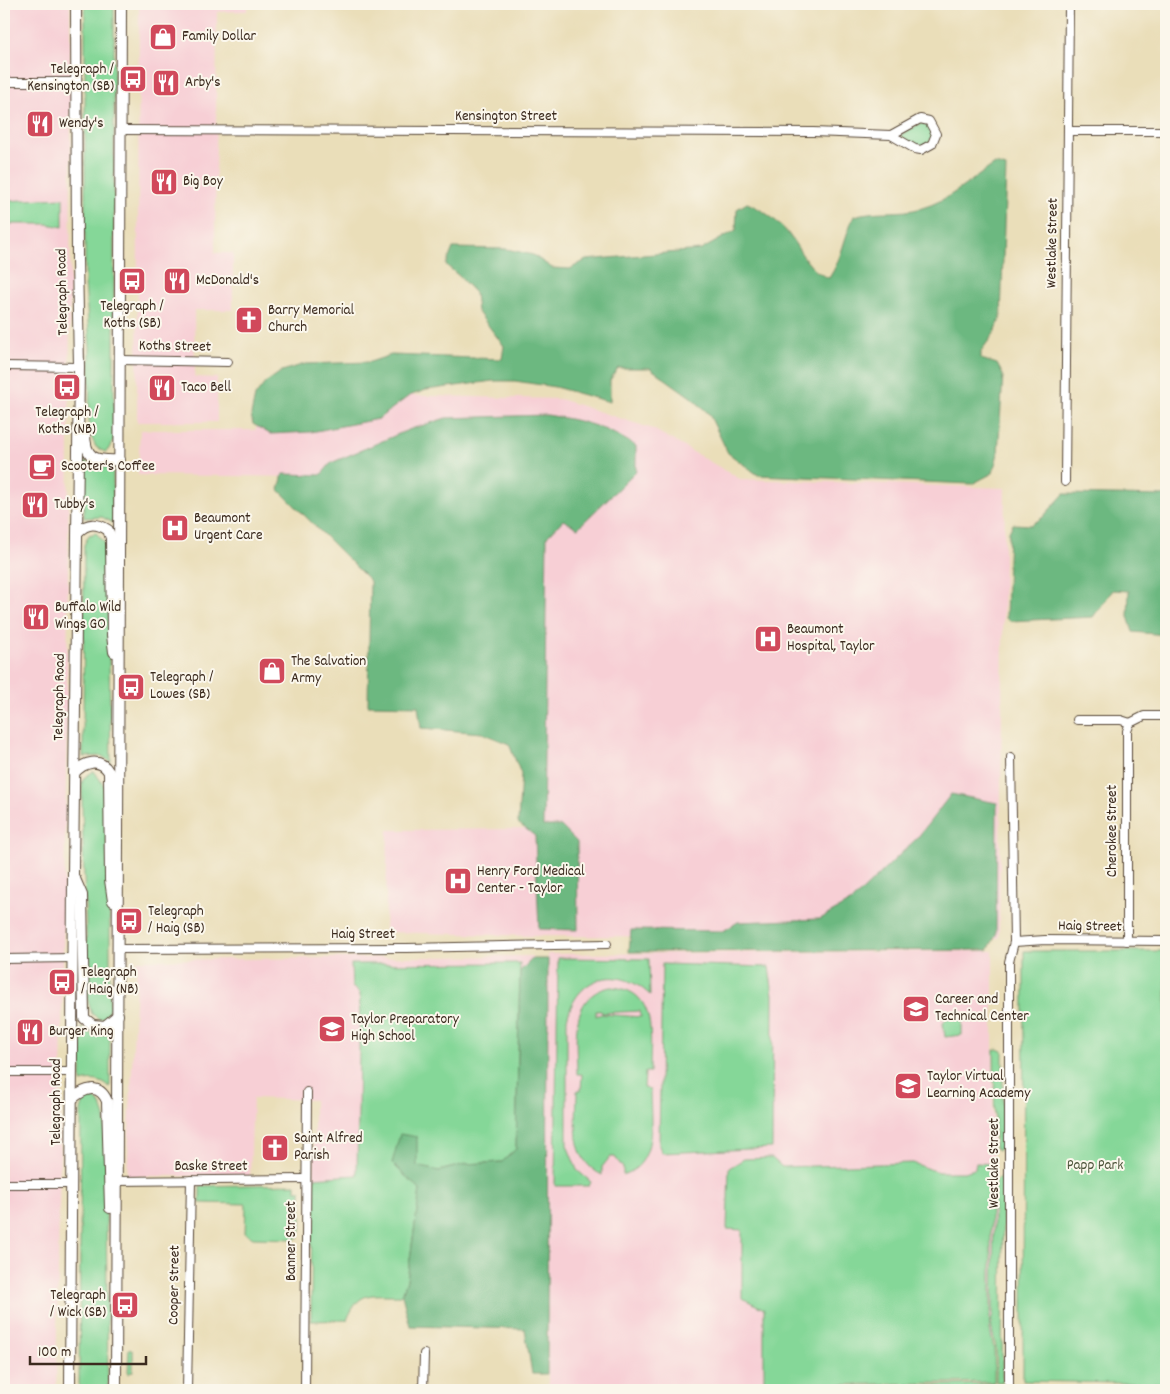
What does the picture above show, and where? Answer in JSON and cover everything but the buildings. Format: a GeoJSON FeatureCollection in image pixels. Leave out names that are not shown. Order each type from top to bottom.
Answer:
{"type":"FeatureCollection","features":[{"type":"Feature","properties":{"kind":"main road","name":"Telegraph Road"},"geometry":{"type":"LineString","coordinates":[[70,1390],[73,874],[79,367],[76,4]]}},
{"type":"Feature","properties":{"kind":"main road"},"geometry":{"type":"LineString","coordinates":[[116,1390],[115,1181],[118,1015],[121,4]]}},
{"type":"Feature","properties":{"kind":"main road"},"geometry":{"type":"LineString","coordinates":[[78,297],[85,317],[86,336],[85,443],[88,452],[96,459],[120,460]]}},
{"type":"Feature","properties":{"kind":"main road"},"geometry":{"type":"LineString","coordinates":[[78,532],[87,525],[98,524],[108,530],[111,538],[112,635],[119,667]]}},
{"type":"Feature","properties":{"kind":"main road"},"geometry":{"type":"LineString","coordinates":[[74,773],[80,767],[92,762],[102,765],[109,772],[110,880],[118,932]]}},
{"type":"Feature","properties":{"kind":"main road"},"geometry":{"type":"LineString","coordinates":[[73,874],[82,895],[84,1018],[92,1025],[105,1026],[118,1015]]}},
{"type":"Feature","properties":{"kind":"main road"},"geometry":{"type":"LineString","coordinates":[[72,1098],[84,1089],[95,1088],[104,1094],[107,1101],[109,1204],[116,1227]]}},
{"type":"Feature","properties":{"kind":"street","name":"Westlake Street"},"geometry":{"type":"LineString","coordinates":[[1064,482],[1069,4]]}},
{"type":"Feature","properties":{"kind":"street"},"geometry":{"type":"LineString","coordinates":[[4,82],[76,82]]}},
{"type":"Feature","properties":{"kind":"street","name":"Kensington Street"},"geometry":{"type":"LineString","coordinates":[[121,130],[812,132],[891,134],[920,119],[928,121],[936,134],[932,144],[921,150],[908,147],[891,134]]}},
{"type":"Feature","properties":{"kind":"street"},"geometry":{"type":"LineString","coordinates":[[1068,131],[1166,131]]}},
{"type":"Feature","properties":{"kind":"street","name":"Koths Street"},"geometry":{"type":"LineString","coordinates":[[121,360],[228,362]]}},
{"type":"Feature","properties":{"kind":"street"},"geometry":{"type":"LineString","coordinates":[[4,366],[79,367]]}},
{"type":"Feature","properties":{"kind":"street"},"geometry":{"type":"LineString","coordinates":[[1077,720],[1121,720],[1130,723],[1144,716],[1166,716]]}},
{"type":"Feature","properties":{"kind":"street","name":"Cherokee Street"},"geometry":{"type":"LineString","coordinates":[[1127,941],[1127,732],[1130,723]]}},
{"type":"Feature","properties":{"kind":"street","name":"Westlake Street"},"geometry":{"type":"LineString","coordinates":[[1009,1390],[1009,962],[1014,942],[1011,757]]}},
{"type":"Feature","properties":{"kind":"street","name":"Haig Street"},"geometry":{"type":"LineString","coordinates":[[1014,942],[1046,940],[1166,941]]}},
{"type":"Feature","properties":{"kind":"street","name":"Haig Street"},"geometry":{"type":"LineString","coordinates":[[118,949],[407,948],[607,944]]}},
{"type":"Feature","properties":{"kind":"street"},"geometry":{"type":"LineString","coordinates":[[4,959],[73,958]]}},
{"type":"Feature","properties":{"kind":"street"},"geometry":{"type":"LineString","coordinates":[[4,1072],[72,1072]]}},
{"type":"Feature","properties":{"kind":"street","name":"Banner Street"},"geometry":{"type":"LineString","coordinates":[[305,1390],[307,1092]]}},
{"type":"Feature","properties":{"kind":"street","name":"Baske Street"},"geometry":{"type":"LineString","coordinates":[[115,1181],[306,1179]]}},
{"type":"Feature","properties":{"kind":"street","name":"Cooper Street"},"geometry":{"type":"LineString","coordinates":[[187,1390],[191,1180]]}},
{"type":"Feature","properties":{"kind":"street"},"geometry":{"type":"LineString","coordinates":[[4,1184],[72,1184]]}},
{"type":"Feature","properties":{"kind":"street"},"geometry":{"type":"LineString","coordinates":[[423,1390],[424,1354]]}},
{"type":"Feature","properties":{"kind":"shaded area"},"geometry":{"type":"Polygon","coordinates":[[[4,4],[70,4],[71,156],[67,715],[56,1390],[4,1390],[4,4]]]}},
{"type":"Feature","properties":{"kind":"shaded area"},"geometry":{"type":"Polygon","coordinates":[[[139,4],[247,4],[247,11],[217,12],[215,253],[233,253],[233,310],[194,310],[195,377],[217,378],[217,422],[137,422],[139,4]]]}},
{"type":"Feature","properties":{"kind":"shaded area","name":"Beaumont Hospital, Taylor"},"geometry":{"type":"Polygon","coordinates":[[[263,392],[560,399],[653,429],[740,479],[1005,488],[999,938],[532,936],[385,932],[388,830],[527,829],[536,558],[319,477],[138,475],[140,430],[255,430],[263,392]]]}},
{"type":"Feature","properties":{"kind":"shaded area"},"geometry":{"type":"Polygon","coordinates":[[[993,951],[993,1382],[548,1388],[548,954],[993,951]]]}},
{"type":"Feature","properties":{"kind":"shaded area","name":"Taylor Preparatory High School"},"geometry":{"type":"Polygon","coordinates":[[[532,956],[530,1176],[314,1181],[314,1100],[253,1098],[250,1176],[127,1176],[137,960],[532,956]]]}},
{"type":"Feature","properties":{"kind":"green space"},"geometry":{"type":"Polygon","coordinates":[[[85,4],[114,4],[114,439],[105,452],[96,447],[89,432],[90,348],[85,283],[85,4]]]}},
{"type":"Feature","properties":{"kind":"green space"},"geometry":{"type":"Polygon","coordinates":[[[921,123],[930,126],[932,137],[929,143],[920,147],[913,146],[900,135],[921,123]]]}},
{"type":"Feature","properties":{"kind":"green space"},"geometry":{"type":"Polygon","coordinates":[[[995,164],[1006,167],[1001,317],[995,332],[981,351],[981,359],[997,364],[1003,375],[998,453],[993,473],[972,484],[758,475],[728,453],[709,414],[692,398],[650,368],[618,368],[610,380],[610,402],[555,387],[515,381],[493,381],[426,390],[409,396],[378,419],[311,432],[270,434],[253,424],[251,415],[255,396],[265,383],[282,371],[305,364],[370,362],[391,355],[502,359],[504,346],[477,311],[475,293],[446,265],[453,248],[507,249],[533,255],[552,268],[570,269],[586,260],[701,250],[736,230],[737,209],[747,203],[765,212],[776,221],[790,236],[811,266],[829,278],[837,263],[854,216],[913,210],[932,205],[995,164]]]}},
{"type":"Feature","properties":{"kind":"green space"},"geometry":{"type":"Polygon","coordinates":[[[63,198],[63,227],[47,224],[4,224],[4,201],[63,198]]]}},
{"type":"Feature","properties":{"kind":"green space"},"geometry":{"type":"Polygon","coordinates":[[[547,415],[593,425],[636,446],[636,471],[578,528],[563,520],[547,537],[543,826],[561,826],[577,842],[578,930],[539,929],[535,836],[518,823],[521,774],[509,744],[482,733],[421,728],[418,706],[368,705],[370,581],[279,490],[283,474],[321,475],[331,463],[408,430],[446,418],[547,415]]]}},
{"type":"Feature","properties":{"kind":"green space"},"geometry":{"type":"Polygon","coordinates":[[[84,461],[97,468],[113,467],[113,523],[102,517],[84,518],[84,461]]]}},
{"type":"Feature","properties":{"kind":"green space"},"geometry":{"type":"Polygon","coordinates":[[[1064,494],[1166,496],[1166,635],[1133,632],[1128,616],[1129,591],[1113,590],[1093,617],[1010,621],[1006,618],[1009,532],[1013,524],[1031,525],[1042,518],[1064,494]]]}},
{"type":"Feature","properties":{"kind":"green space"},"geometry":{"type":"Polygon","coordinates":[[[96,533],[104,542],[107,554],[111,762],[102,756],[83,757],[84,545],[89,535],[96,533]]]}},
{"type":"Feature","properties":{"kind":"green space"},"geometry":{"type":"Polygon","coordinates":[[[94,771],[105,787],[110,931],[110,1007],[105,1017],[100,1019],[92,1014],[88,1001],[83,837],[82,782],[85,777],[94,771]]]}},
{"type":"Feature","properties":{"kind":"green space"},"geometry":{"type":"Polygon","coordinates":[[[951,794],[997,803],[996,935],[988,950],[629,952],[631,930],[723,931],[738,922],[820,919],[852,901],[918,837],[951,794]]]}},
{"type":"Feature","properties":{"kind":"green space","name":"Papp Park"},"geometry":{"type":"Polygon","coordinates":[[[1024,951],[1166,951],[1166,1384],[1023,1381],[1024,951]]]}},
{"type":"Feature","properties":{"kind":"green space"},"geometry":{"type":"Polygon","coordinates":[[[558,958],[649,959],[650,995],[638,985],[625,980],[600,979],[589,984],[580,993],[572,1004],[567,1019],[567,1145],[577,1170],[591,1182],[589,1186],[555,1186],[558,958]]]}},
{"type":"Feature","properties":{"kind":"green space"},"geometry":{"type":"Polygon","coordinates":[[[532,959],[548,959],[547,1374],[532,1374],[525,1329],[410,1326],[402,1295],[407,1280],[420,1190],[392,1163],[400,1134],[417,1137],[417,1166],[439,1171],[466,1164],[502,1162],[516,1149],[520,971],[532,959]]]}},
{"type":"Feature","properties":{"kind":"green space"},"geometry":{"type":"Polygon","coordinates":[[[520,963],[516,1149],[502,1162],[466,1164],[439,1171],[392,1163],[420,1190],[407,1280],[402,1295],[374,1295],[362,1298],[352,1310],[347,1320],[311,1321],[312,1178],[357,1175],[360,993],[352,987],[351,964],[520,963]]]}},
{"type":"Feature","properties":{"kind":"green space"},"geometry":{"type":"Polygon","coordinates":[[[662,964],[769,967],[773,995],[772,1148],[662,1153],[659,1146],[662,964]]]}},
{"type":"Feature","properties":{"kind":"green space"},"geometry":{"type":"Polygon","coordinates":[[[610,987],[626,990],[637,996],[644,1006],[650,1030],[650,1072],[645,1072],[644,1088],[650,1089],[650,1138],[642,1161],[634,1169],[623,1175],[623,1168],[615,1157],[610,1157],[602,1167],[602,1175],[591,1168],[584,1159],[577,1139],[577,1091],[581,1091],[582,1074],[577,1074],[576,1034],[581,1010],[587,1000],[597,992],[610,987]],[[596,1011],[596,1016],[601,1014],[641,1017],[640,1011],[602,1013],[601,1011],[596,1011]]]}},
{"type":"Feature","properties":{"kind":"green space"},"geometry":{"type":"Polygon","coordinates":[[[949,1016],[962,1018],[962,1035],[945,1037],[943,1023],[949,1016]]]}},
{"type":"Feature","properties":{"kind":"green space"},"geometry":{"type":"Polygon","coordinates":[[[82,1028],[94,1036],[110,1034],[110,1087],[96,1081],[81,1082],[82,1028]]]}},
{"type":"Feature","properties":{"kind":"green space"},"geometry":{"type":"Polygon","coordinates":[[[994,1050],[1003,1051],[1003,1147],[998,1150],[995,1148],[994,1050]]]}},
{"type":"Feature","properties":{"kind":"green space"},"geometry":{"type":"Polygon","coordinates":[[[92,1096],[101,1105],[105,1117],[108,1390],[79,1390],[81,1110],[84,1101],[92,1096]]]}},
{"type":"Feature","properties":{"kind":"green space"},"geometry":{"type":"Polygon","coordinates":[[[772,1158],[782,1167],[913,1163],[938,1172],[964,1172],[975,1169],[976,1163],[991,1164],[990,1331],[994,1349],[994,1382],[764,1386],[764,1309],[742,1298],[742,1230],[727,1229],[729,1168],[744,1159],[772,1158]]]}},
{"type":"Feature","properties":{"kind":"green space"},"geometry":{"type":"Polygon","coordinates":[[[1003,1176],[1002,1382],[996,1382],[996,1349],[991,1323],[993,1314],[994,1182],[1003,1176]]]}},
{"type":"Feature","properties":{"kind":"green space"},"geometry":{"type":"Polygon","coordinates":[[[296,1184],[296,1190],[301,1190],[301,1231],[298,1238],[298,1233],[296,1233],[296,1239],[253,1238],[245,1233],[246,1204],[200,1203],[200,1186],[296,1184]]]}},
{"type":"Feature","properties":{"kind":"green space"},"geometry":{"type":"Polygon","coordinates":[[[129,1349],[133,1351],[133,1371],[128,1374],[129,1349]]]}},
{"type":"Feature","properties":{"kind":"green space"},"geometry":{"type":"Polygon","coordinates":[[[994,1384],[993,1390],[904,1390],[904,1386],[994,1384]]]}},
{"type":"Feature","properties":{"kind":"green space"},"geometry":{"type":"Polygon","coordinates":[[[902,1386],[902,1390],[764,1389],[764,1387],[902,1386]]]}},
{"type":"Feature","properties":{"kind":"green space"},"geometry":{"type":"Polygon","coordinates":[[[749,1388],[749,1390],[681,1389],[749,1388]]]}},
{"type":"Feature","properties":{"kind":"place","name":"Family Dollar"},"geometry":{"type":"Point","coordinates":[163,37]}},
{"type":"Feature","properties":{"kind":"place","name":"Telegraph / Kensington (SB)"},"geometry":{"type":"Point","coordinates":[133,79]}},
{"type":"Feature","properties":{"kind":"place","name":"Arby's"},"geometry":{"type":"Point","coordinates":[166,83]}},
{"type":"Feature","properties":{"kind":"place","name":"Wendy's"},"geometry":{"type":"Point","coordinates":[40,124]}},
{"type":"Feature","properties":{"kind":"place","name":"Big Boy"},"geometry":{"type":"Point","coordinates":[164,182]}},
{"type":"Feature","properties":{"kind":"place","name":"Telegraph / Koths (SB)"},"geometry":{"type":"Point","coordinates":[132,281]}},
{"type":"Feature","properties":{"kind":"place","name":"McDonald's"},"geometry":{"type":"Point","coordinates":[177,281]}},
{"type":"Feature","properties":{"kind":"place","name":"Barry Memorial Church"},"geometry":{"type":"Point","coordinates":[249,320]}},
{"type":"Feature","properties":{"kind":"place","name":"Telegraph / Koths (NB)"},"geometry":{"type":"Point","coordinates":[67,387]}},
{"type":"Feature","properties":{"kind":"place","name":"Taco Bell"},"geometry":{"type":"Point","coordinates":[162,388]}},
{"type":"Feature","properties":{"kind":"place","name":"Scooter's Coffee"},"geometry":{"type":"Point","coordinates":[42,467]}},
{"type":"Feature","properties":{"kind":"place","name":"Tubby's"},"geometry":{"type":"Point","coordinates":[35,505]}},
{"type":"Feature","properties":{"kind":"place","name":"Beaumont Urgent Care"},"geometry":{"type":"Point","coordinates":[175,528]}},
{"type":"Feature","properties":{"kind":"place","name":"Buffalo Wild Wings GO"},"geometry":{"type":"Point","coordinates":[36,617]}},
{"type":"Feature","properties":{"kind":"place","name":"Beaumont Hospital, Taylor"},"geometry":{"type":"Point","coordinates":[768,639]}},
{"type":"Feature","properties":{"kind":"place","name":"The Salvation Army"},"geometry":{"type":"Point","coordinates":[272,671]}},
{"type":"Feature","properties":{"kind":"place","name":"Telegraph / Lowes (SB)"},"geometry":{"type":"Point","coordinates":[131,687]}},
{"type":"Feature","properties":{"kind":"place","name":"Henry Ford Medical Center - Taylor"},"geometry":{"type":"Point","coordinates":[458,881]}},
{"type":"Feature","properties":{"kind":"place","name":"Telegraph / Haig (SB)"},"geometry":{"type":"Point","coordinates":[129,921]}},
{"type":"Feature","properties":{"kind":"place","name":"Telegraph / Haig (NB)"},"geometry":{"type":"Point","coordinates":[62,982]}},
{"type":"Feature","properties":{"kind":"place","name":"Career and Technical Center"},"geometry":{"type":"Point","coordinates":[916,1009]}},
{"type":"Feature","properties":{"kind":"place","name":"Taylor Preparatory High School"},"geometry":{"type":"Point","coordinates":[332,1029]}},
{"type":"Feature","properties":{"kind":"place","name":"Burger King"},"geometry":{"type":"Point","coordinates":[30,1032]}},
{"type":"Feature","properties":{"kind":"place","name":"Taylor Virtual Learning Academy"},"geometry":{"type":"Point","coordinates":[908,1086]}},
{"type":"Feature","properties":{"kind":"place","name":"Saint Alfred Parish"},"geometry":{"type":"Point","coordinates":[275,1148]}},
{"type":"Feature","properties":{"kind":"place","name":"Telegraph / Wick (SB)"},"geometry":{"type":"Point","coordinates":[125,1305]}}]}
